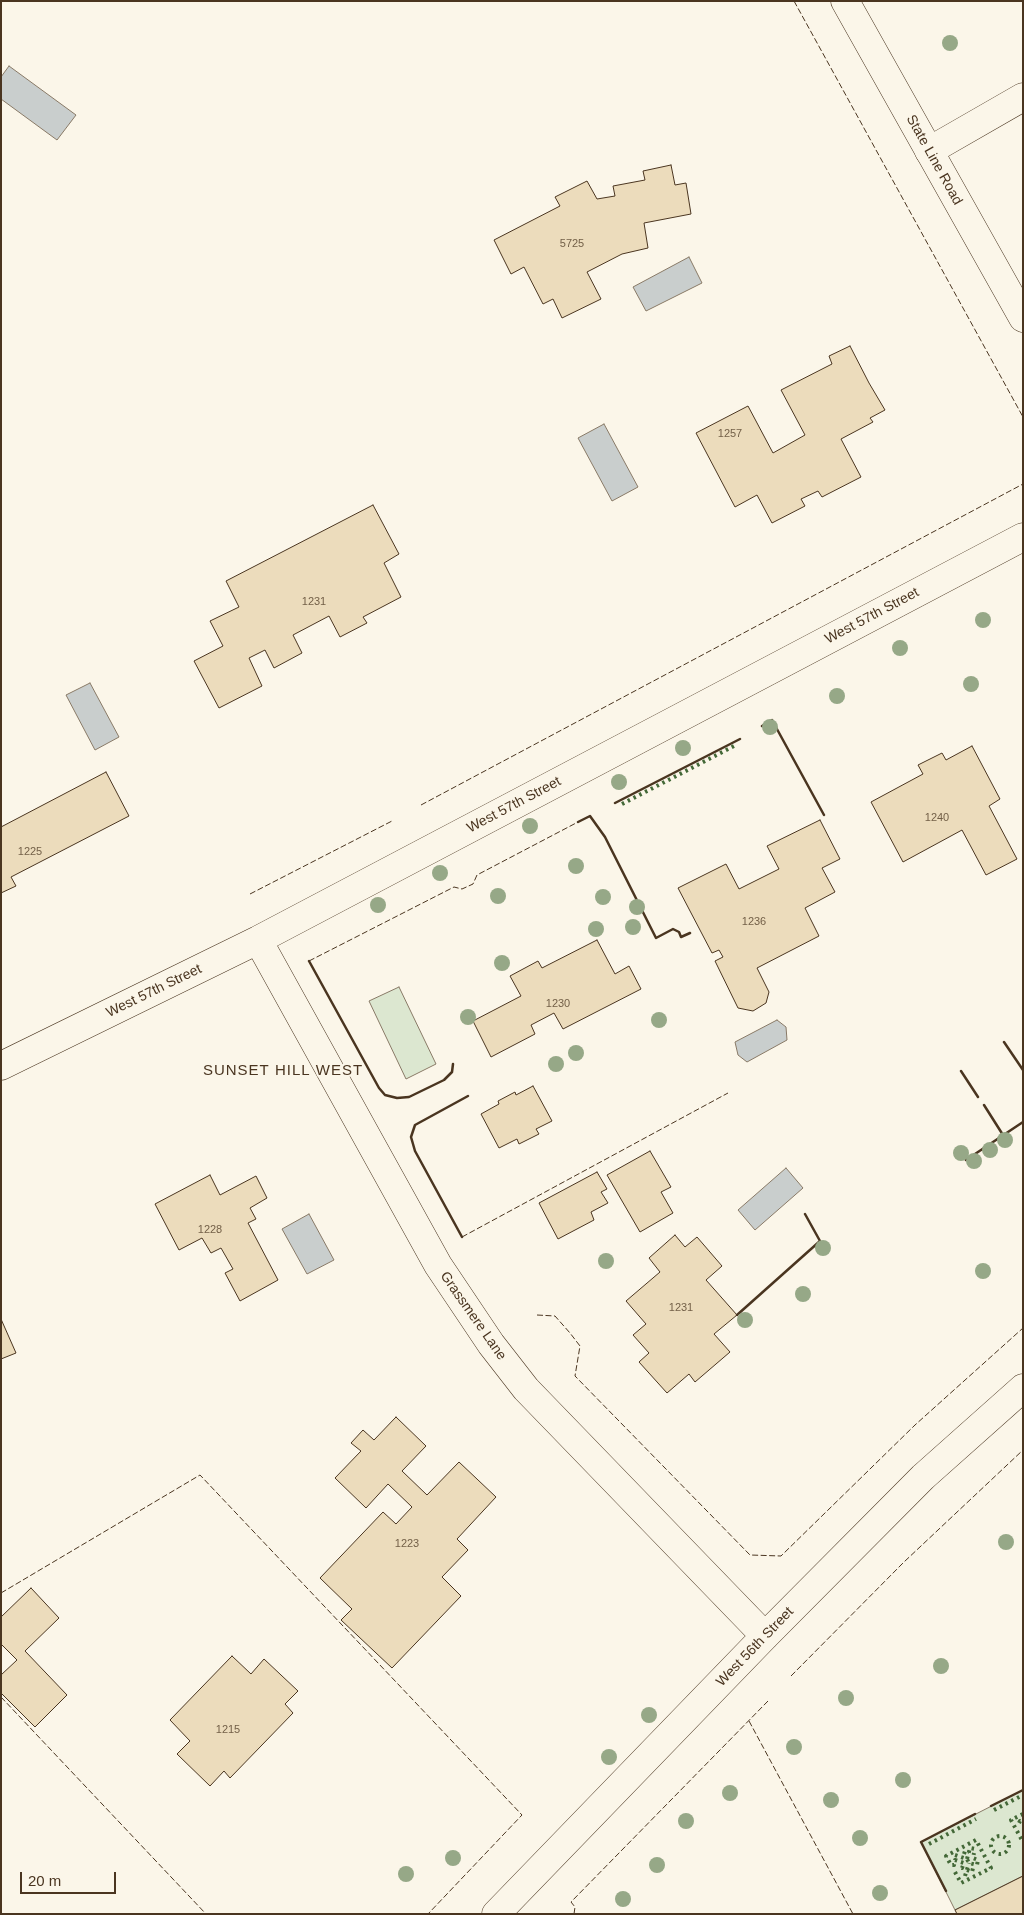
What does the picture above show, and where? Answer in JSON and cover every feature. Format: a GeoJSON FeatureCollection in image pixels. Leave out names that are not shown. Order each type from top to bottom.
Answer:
{"type":"FeatureCollection","features":[{"type":"Feature","properties":{"kind":"street","name":"State Line Road"},"geometry":{"type":"LineString","coordinates":[[846,1],[1023,318]]}},
{"type":"Feature","properties":{"kind":"street"},"geometry":{"type":"LineString","coordinates":[[929,151],[1023,96]]}},
{"type":"Feature","properties":{"kind":"street","name":"West 57th Street"},"geometry":{"type":"LineString","coordinates":[[1,1066],[258,940],[1023,537]]}},
{"type":"Feature","properties":{"kind":"street","name":"Grassmere Lane"},"geometry":{"type":"LineString","coordinates":[[258,940],[438,1265],[492,1344],[526,1389],[764,1636]]}},
{"type":"Feature","properties":{"kind":"street","name":"West 56th Street"},"geometry":{"type":"LineString","coordinates":[[496,1914],[764,1636],[923,1477],[1023,1388]]}},
{"type":"Feature","properties":{"kind":"green space"},"geometry":{"type":"Polygon","coordinates":[[[399,987],[436,1064],[406,1079],[369,1001],[399,987]]]}},
{"type":"Feature","properties":{"kind":"green space"},"geometry":{"type":"Polygon","coordinates":[[[1023,1790],[1023,1876],[955,1910],[921,1842],[1023,1790]]]}},
{"type":"Feature","properties":{"kind":"shaded area"},"geometry":{"type":"Polygon","coordinates":[[[9,66],[76,115],[57,140],[1,99],[1,77],[9,66]]]}},
{"type":"Feature","properties":{"kind":"shaded area"},"geometry":{"type":"Polygon","coordinates":[[[689,257],[702,283],[646,311],[633,287],[689,257]]]}},
{"type":"Feature","properties":{"kind":"shaded area"},"geometry":{"type":"Polygon","coordinates":[[[604,424],[638,487],[612,501],[578,438],[604,424]]]}},
{"type":"Feature","properties":{"kind":"shaded area"},"geometry":{"type":"Polygon","coordinates":[[[90,683],[119,737],[95,750],[66,695],[90,683]]]}},
{"type":"Feature","properties":{"kind":"shaded area"},"geometry":{"type":"Polygon","coordinates":[[[777,1020],[786,1027],[787,1040],[747,1062],[738,1055],[735,1042],[777,1020]]]}},
{"type":"Feature","properties":{"kind":"shaded area"},"geometry":{"type":"Polygon","coordinates":[[[786,1168],[803,1188],[755,1230],[738,1210],[786,1168]]]}},
{"type":"Feature","properties":{"kind":"shaded area"},"geometry":{"type":"Polygon","coordinates":[[[309,1214],[334,1260],[307,1274],[282,1229],[309,1214]]]}},
{"type":"Feature","properties":{"kind":"building"},"geometry":{"type":"Polygon","coordinates":[[[671,165],[675,185],[686,183],[691,214],[644,223],[648,248],[622,254],[587,272],[601,299],[562,318],[553,299],[543,304],[524,267],[511,274],[494,240],[560,206],[555,197],[587,181],[597,199],[615,196],[613,186],[645,180],[643,171],[671,165]]]}},
{"type":"Feature","properties":{"kind":"building"},"geometry":{"type":"Polygon","coordinates":[[[850,346],[885,410],[870,418],[873,422],[841,439],[861,477],[822,497],[818,491],[801,499],[805,506],[772,523],[757,495],[735,507],[696,433],[748,406],[773,453],[805,435],[781,390],[832,364],[829,356],[850,346]]]}},
{"type":"Feature","properties":{"kind":"building"},"geometry":{"type":"Polygon","coordinates":[[[373,505],[399,554],[384,563],[401,597],[363,617],[367,623],[340,637],[329,616],[293,635],[302,653],[274,668],[265,650],[249,658],[262,686],[219,708],[194,661],[223,646],[210,621],[239,607],[226,581],[373,505]]]}},
{"type":"Feature","properties":{"kind":"building"},"geometry":{"type":"Polygon","coordinates":[[[972,746],[1000,799],[989,806],[1017,859],[986,875],[962,830],[903,862],[871,802],[923,774],[918,765],[942,753],[946,760],[972,746]]]}},
{"type":"Feature","properties":{"kind":"building"},"geometry":{"type":"Polygon","coordinates":[[[106,772],[129,816],[11,877],[16,886],[1,893],[1,827],[106,772]]]}},
{"type":"Feature","properties":{"kind":"building"},"geometry":{"type":"Polygon","coordinates":[[[820,820],[840,859],[822,868],[835,892],[805,908],[819,936],[757,968],[769,992],[766,1003],[753,1011],[738,1008],[715,961],[723,957],[719,950],[712,953],[678,888],[726,864],[739,889],[779,869],[767,846],[820,820]]]}},
{"type":"Feature","properties":{"kind":"building"},"geometry":{"type":"Polygon","coordinates":[[[597,940],[615,974],[629,966],[641,989],[563,1029],[554,1013],[531,1025],[535,1034],[491,1057],[473,1021],[521,996],[510,976],[538,961],[542,968],[597,940]]]}},
{"type":"Feature","properties":{"kind":"building"},"geometry":{"type":"Polygon","coordinates":[[[533,1086],[552,1121],[536,1129],[539,1134],[519,1144],[517,1139],[499,1148],[481,1114],[499,1104],[498,1101],[515,1092],[516,1095],[533,1086]]]}},
{"type":"Feature","properties":{"kind":"building"},"geometry":{"type":"Polygon","coordinates":[[[650,1151],[671,1187],[661,1192],[673,1213],[640,1232],[607,1175],[650,1151]]]}},
{"type":"Feature","properties":{"kind":"building"},"geometry":{"type":"Polygon","coordinates":[[[597,1172],[607,1189],[601,1192],[608,1203],[591,1212],[594,1220],[558,1239],[539,1203],[597,1172]]]}},
{"type":"Feature","properties":{"kind":"building"},"geometry":{"type":"Polygon","coordinates":[[[210,1175],[220,1195],[256,1176],[267,1198],[250,1208],[256,1219],[248,1223],[278,1280],[240,1301],[225,1273],[233,1269],[221,1248],[211,1253],[202,1238],[179,1250],[155,1204],[210,1175]]]}},
{"type":"Feature","properties":{"kind":"building"},"geometry":{"type":"Polygon","coordinates":[[[675,1235],[685,1247],[697,1237],[722,1266],[706,1280],[737,1315],[714,1334],[730,1352],[695,1382],[689,1374],[667,1393],[639,1362],[649,1353],[633,1335],[646,1324],[626,1301],[660,1272],[649,1258],[675,1235]]]}},
{"type":"Feature","properties":{"kind":"building"},"geometry":{"type":"Polygon","coordinates":[[[1,1319],[16,1353],[1,1359],[1,1319]]]}},
{"type":"Feature","properties":{"kind":"building"},"geometry":{"type":"Polygon","coordinates":[[[396,1417],[426,1446],[402,1471],[427,1495],[459,1462],[496,1497],[457,1539],[468,1550],[442,1577],[461,1596],[392,1668],[341,1620],[352,1609],[320,1578],[383,1512],[396,1524],[412,1507],[388,1484],[366,1508],[335,1478],[361,1451],[351,1443],[363,1430],[374,1440],[396,1417]]]}},
{"type":"Feature","properties":{"kind":"building"},"geometry":{"type":"Polygon","coordinates":[[[31,1588],[59,1618],[25,1651],[67,1695],[35,1727],[1,1693],[1,1675],[17,1660],[1,1644],[1,1617],[31,1588]]]}},
{"type":"Feature","properties":{"kind":"building"},"geometry":{"type":"Polygon","coordinates":[[[232,1656],[251,1674],[264,1659],[298,1691],[285,1704],[293,1713],[230,1778],[224,1771],[210,1786],[177,1754],[190,1741],[170,1720],[232,1656]]]}},
{"type":"Feature","properties":{"kind":"building"},"geometry":{"type":"Polygon","coordinates":[[[1023,1876],[1023,1914],[957,1914],[955,1910],[1023,1876]]]}},
{"type":"Feature","properties":{"kind":"hedge"},"geometry":{"type":"LineString","coordinates":[[622,804],[736,745]]}},
{"type":"Feature","properties":{"kind":"hedge"},"geometry":{"type":"LineString","coordinates":[[994,1810],[1023,1795]]}},
{"type":"Feature","properties":{"kind":"hedge"},"geometry":{"type":"LineString","coordinates":[[1023,1814],[1011,1820],[1023,1842]]}},
{"type":"Feature","properties":{"kind":"hedge"},"geometry":{"type":"LineString","coordinates":[[929,1844],[976,1819]]}},
{"type":"Feature","properties":{"kind":"hedge"},"geometry":{"type":"LineString","coordinates":[[1019,1823],[1020,1821],[1023,1822]]}},
{"type":"Feature","properties":{"kind":"hedge"},"geometry":{"type":"LineString","coordinates":[[1000,1836],[1008,1841],[1009,1845],[1004,1853],[1000,1854],[992,1849],[991,1845],[996,1837],[1000,1836]]}},
{"type":"Feature","properties":{"kind":"hedge"},"geometry":{"type":"LineString","coordinates":[[955,1872],[961,1883],[991,1868],[976,1840],[946,1856],[951,1865],[954,1865],[955,1860],[964,1863],[962,1868],[959,1867]]}},
{"type":"Feature","properties":{"kind":"hedge"},"geometry":{"type":"LineString","coordinates":[[967,1859],[970,1848],[975,1849]]}},
{"type":"Feature","properties":{"kind":"hedge"},"geometry":{"type":"LineString","coordinates":[[964,1854],[965,1851],[969,1852]]}},
{"type":"Feature","properties":{"kind":"hedge"},"geometry":{"type":"LineString","coordinates":[[955,1855],[977,1865],[978,1860],[973,1858],[974,1853]]}},
{"type":"Feature","properties":{"kind":"hedge"},"geometry":{"type":"LineString","coordinates":[[965,1876],[969,1863]]}},
{"type":"Feature","properties":{"kind":"hedge"},"geometry":{"type":"LineString","coordinates":[[967,1870],[972,1872],[973,1868]]}},
{"type":"Feature","properties":{"kind":"fence"},"geometry":{"type":"LineString","coordinates":[[794,1],[1023,417]]}},
{"type":"Feature","properties":{"kind":"fence"},"geometry":{"type":"LineString","coordinates":[[421,805],[1023,484]]}},
{"type":"Feature","properties":{"kind":"fence"},"geometry":{"type":"LineString","coordinates":[[250,894],[392,821]]}},
{"type":"Feature","properties":{"kind":"fence"},"geometry":{"type":"LineString","coordinates":[[309,961],[454,887],[462,889],[473,884],[477,875],[578,822]]}},
{"type":"Feature","properties":{"kind":"fence"},"geometry":{"type":"LineString","coordinates":[[462,1237],[728,1093]]}},
{"type":"Feature","properties":{"kind":"fence"},"geometry":{"type":"LineString","coordinates":[[537,1315],[555,1316],[580,1346],[575,1376],[750,1555],[781,1556],[915,1425],[1023,1328]]}},
{"type":"Feature","properties":{"kind":"fence"},"geometry":{"type":"LineString","coordinates":[[791,1676],[904,1562],[1023,1450]]}},
{"type":"Feature","properties":{"kind":"fence"},"geometry":{"type":"LineString","coordinates":[[1,1593],[200,1475],[522,1815],[428,1914]]}},
{"type":"Feature","properties":{"kind":"fence"},"geometry":{"type":"LineString","coordinates":[[1,1697],[206,1914]]}},
{"type":"Feature","properties":{"kind":"fence"},"geometry":{"type":"LineString","coordinates":[[574,1914],[575,1907],[571,1902],[768,1701]]}},
{"type":"Feature","properties":{"kind":"fence"},"geometry":{"type":"LineString","coordinates":[[749,1721],[853,1914]]}},
{"type":"Feature","properties":{"kind":"wall"},"geometry":{"type":"LineString","coordinates":[[762,726],[772,720],[824,815]]}},
{"type":"Feature","properties":{"kind":"wall"},"geometry":{"type":"LineString","coordinates":[[615,803],[740,739]]}},
{"type":"Feature","properties":{"kind":"wall"},"geometry":{"type":"LineString","coordinates":[[578,822],[590,816],[605,837],[656,938],[673,929],[679,932],[681,937],[690,933]]}},
{"type":"Feature","properties":{"kind":"wall"},"geometry":{"type":"LineString","coordinates":[[309,961],[379,1088],[385,1095],[397,1098],[409,1097],[444,1080],[452,1072],[453,1064]]}},
{"type":"Feature","properties":{"kind":"wall"},"geometry":{"type":"LineString","coordinates":[[1004,1042],[1023,1070]]}},
{"type":"Feature","properties":{"kind":"wall"},"geometry":{"type":"LineString","coordinates":[[961,1071],[978,1097]]}},
{"type":"Feature","properties":{"kind":"wall"},"geometry":{"type":"LineString","coordinates":[[462,1237],[415,1151],[411,1137],[415,1125],[468,1096]]}},
{"type":"Feature","properties":{"kind":"wall"},"geometry":{"type":"LineString","coordinates":[[984,1105],[1003,1135]]}},
{"type":"Feature","properties":{"kind":"wall"},"geometry":{"type":"LineString","coordinates":[[966,1160],[1023,1122]]}},
{"type":"Feature","properties":{"kind":"wall"},"geometry":{"type":"LineString","coordinates":[[737,1315],[820,1241],[805,1214]]}},
{"type":"Feature","properties":{"kind":"wall"},"geometry":{"type":"LineString","coordinates":[[991,1806],[1023,1790]]}},
{"type":"Feature","properties":{"kind":"wall"},"geometry":{"type":"LineString","coordinates":[[946,1891],[921,1842],[975,1814]]}},
{"type":"Feature","properties":{"kind":"district","name":"SUNSET HILL WEST"},"geometry":{"type":"Point","coordinates":[283,1071]}}]}
